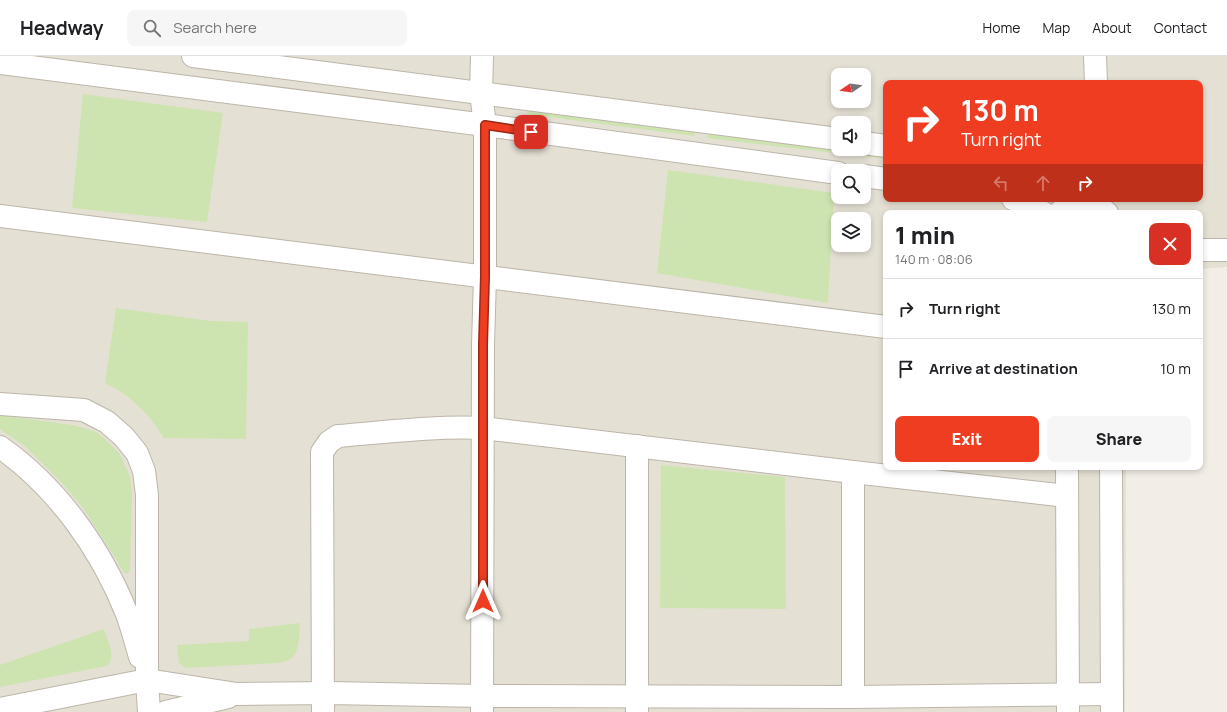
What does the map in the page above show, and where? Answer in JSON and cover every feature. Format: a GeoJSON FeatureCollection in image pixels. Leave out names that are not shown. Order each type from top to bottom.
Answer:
{"type":"FeatureCollection","features":[{"type":"Feature","properties":{"kind":"street"},"geometry":{"type":"LineString","coordinates":[[193,56],[831,138]]}},
{"type":"Feature","properties":{"kind":"street"},"geometry":{"type":"LineString","coordinates":[[482,56],[481,93],[485,125],[482,704]]}},
{"type":"Feature","properties":{"kind":"street"},"geometry":{"type":"LineString","coordinates":[[1096,56],[1096,80]]}},
{"type":"Feature","properties":{"kind":"street"},"geometry":{"type":"LineString","coordinates":[[0,63],[485,125],[831,172]]}},
{"type":"Feature","properties":{"kind":"street"},"geometry":{"type":"LineString","coordinates":[[871,144],[883,146]]}},
{"type":"Feature","properties":{"kind":"street"},"geometry":{"type":"LineString","coordinates":[[871,177],[883,179]]}},
{"type":"Feature","properties":{"kind":"street"},"geometry":{"type":"LineString","coordinates":[[1022,202],[1038,210]]}},
{"type":"Feature","properties":{"kind":"street"},"geometry":{"type":"LineString","coordinates":[[1063,210],[1070,205],[1081,202],[1095,205]]}},
{"type":"Feature","properties":{"kind":"street"},"geometry":{"type":"LineString","coordinates":[[0,216],[883,327]]}},
{"type":"Feature","properties":{"kind":"street"},"geometry":{"type":"LineString","coordinates":[[1203,250],[1227,250]]}},
{"type":"Feature","properties":{"kind":"street"},"geometry":{"type":"LineString","coordinates":[[0,404],[84,410],[107,422],[124,437],[137,453],[144,471],[147,495],[147,680],[149,712]]}},
{"type":"Feature","properties":{"kind":"street"},"geometry":{"type":"LineString","coordinates":[[323,703],[322,452],[325,446],[338,436],[416,429],[461,427],[484,428],[1067,496]]}},
{"type":"Feature","properties":{"kind":"street"},"geometry":{"type":"LineString","coordinates":[[637,446],[637,704]]}},
{"type":"Feature","properties":{"kind":"street"},"geometry":{"type":"LineString","coordinates":[[0,447],[35,476],[58,499],[83,531],[114,584],[128,616],[147,680]]}},
{"type":"Feature","properties":{"kind":"street"},"geometry":{"type":"LineString","coordinates":[[1067,470],[1068,703]]}},
{"type":"Feature","properties":{"kind":"street"},"geometry":{"type":"LineString","coordinates":[[0,709],[147,680],[237,694],[323,703],[637,704],[853,697],[1112,703],[1111,470]]}},
{"type":"Feature","properties":{"kind":"street"},"geometry":{"type":"LineString","coordinates":[[853,472],[853,697]]}},
{"type":"Feature","properties":{"kind":"street"},"geometry":{"type":"LineString","coordinates":[[166,712],[237,694]]}},
{"type":"Feature","properties":{"kind":"shaded area"},"geometry":{"type":"Polygon","coordinates":[[[0,56],[1227,56],[1227,267],[1203,269],[1203,210],[883,210],[883,470],[1126,470],[1125,712],[0,712],[0,56]]]}},
{"type":"Feature","properties":{"kind":"green space"},"geometry":{"type":"Polygon","coordinates":[[[83,94],[223,113],[207,222],[72,208],[83,94]]]}},
{"type":"Feature","properties":{"kind":"green space"},"geometry":{"type":"Polygon","coordinates":[[[527,107],[696,128],[694,136],[527,114],[527,107]]]}},
{"type":"Feature","properties":{"kind":"green space"},"geometry":{"type":"Polygon","coordinates":[[[709,128],[831,148],[831,153],[707,138],[709,128]]]}},
{"type":"Feature","properties":{"kind":"green space"},"geometry":{"type":"Polygon","coordinates":[[[871,150],[883,152],[883,159],[860,156],[871,156],[871,150]]]}},
{"type":"Feature","properties":{"kind":"green space"},"geometry":{"type":"Polygon","coordinates":[[[668,170],[831,193],[831,204],[833,204],[833,212],[831,212],[828,303],[657,273],[668,170]]]}},
{"type":"Feature","properties":{"kind":"green space"},"geometry":{"type":"Polygon","coordinates":[[[116,308],[211,321],[248,322],[246,439],[164,438],[146,413],[139,406],[123,393],[105,383],[116,308]]]}},
{"type":"Feature","properties":{"kind":"green space"},"geometry":{"type":"Polygon","coordinates":[[[0,415],[72,425],[87,429],[96,432],[104,438],[120,454],[130,477],[132,493],[130,570],[127,574],[123,572],[83,508],[63,484],[27,448],[0,429],[0,415]]]}},
{"type":"Feature","properties":{"kind":"green space"},"geometry":{"type":"Polygon","coordinates":[[[661,465],[785,477],[786,609],[660,608],[661,465]]]}},
{"type":"Feature","properties":{"kind":"green space"},"geometry":{"type":"Polygon","coordinates":[[[300,623],[297,650],[292,658],[287,661],[277,663],[186,668],[179,663],[177,645],[249,641],[249,629],[300,623]]]}},
{"type":"Feature","properties":{"kind":"green space"},"geometry":{"type":"Polygon","coordinates":[[[104,629],[111,649],[111,659],[106,666],[0,687],[0,665],[104,629]]]}},
{"type":"Feature","properties":{"kind":"route"},"geometry":{"type":"LineString","coordinates":[[483,601],[485,125],[531,132]]}}]}
